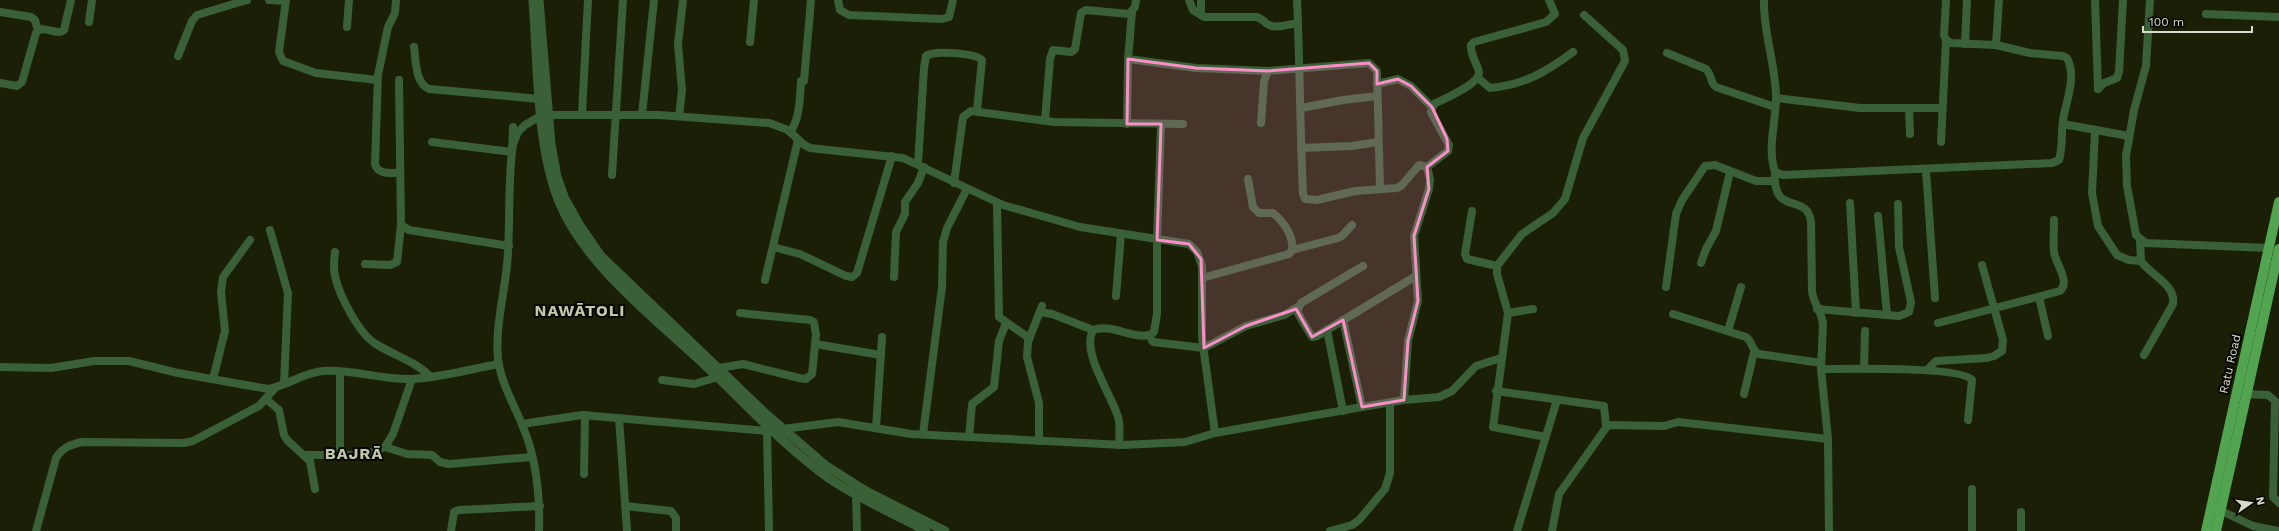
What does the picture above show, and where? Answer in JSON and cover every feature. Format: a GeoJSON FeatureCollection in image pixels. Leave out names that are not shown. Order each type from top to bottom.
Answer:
{"type":"FeatureCollection","features":[{"type":"Feature","properties":{"kind":"main road","name":"Ratu Road"},"geometry":{"type":"LineString","coordinates":[[2216,531],[2246,394],[2274,249],[2279,202]]}},
{"type":"Feature","properties":{"kind":"main road","name":"Ratu Road"},"geometry":{"type":"LineString","coordinates":[[2206,531],[2210,506],[2274,249]]}},
{"type":"Feature","properties":{"kind":"street"},"geometry":{"type":"LineString","coordinates":[[38,30],[62,32],[64,30],[71,0]]}},
{"type":"Feature","properties":{"kind":"street"},"geometry":{"type":"LineString","coordinates":[[89,22],[92,0]]}},
{"type":"Feature","properties":{"kind":"street"},"geometry":{"type":"LineString","coordinates":[[178,56],[192,21],[197,15],[247,0]]}},
{"type":"Feature","properties":{"kind":"street"},"geometry":{"type":"LineString","coordinates":[[269,0],[286,1],[279,52],[283,61],[316,73],[377,80]]}},
{"type":"Feature","properties":{"kind":"street"},"geometry":{"type":"LineString","coordinates":[[347,27],[349,0]]}},
{"type":"Feature","properties":{"kind":"street"},"geometry":{"type":"LineString","coordinates":[[396,0],[395,13],[388,27],[377,80],[375,164],[376,169],[380,172],[399,173]]}},
{"type":"Feature","properties":{"kind":"street"},"geometry":{"type":"LineString","coordinates":[[533,0],[540,99],[545,115],[558,177],[566,199],[589,241],[619,274],[719,368],[774,430],[846,479],[882,500],[945,531]]}},
{"type":"Feature","properties":{"kind":"street"},"geometry":{"type":"LineString","coordinates":[[540,0],[545,115],[544,146],[552,184],[560,204],[577,235],[602,267],[814,467],[856,494],[926,531]]}},
{"type":"Feature","properties":{"kind":"street"},"geometry":{"type":"LineString","coordinates":[[582,114],[588,0]]}},
{"type":"Feature","properties":{"kind":"street"},"geometry":{"type":"LineString","coordinates":[[612,175],[623,0]]}},
{"type":"Feature","properties":{"kind":"street"},"geometry":{"type":"LineString","coordinates":[[642,115],[654,0]]}},
{"type":"Feature","properties":{"kind":"street"},"geometry":{"type":"LineString","coordinates":[[679,116],[682,90],[678,44],[683,0]]}},
{"type":"Feature","properties":{"kind":"street"},"geometry":{"type":"LineString","coordinates":[[750,42],[754,0]]}},
{"type":"Feature","properties":{"kind":"street"},"geometry":{"type":"LineString","coordinates":[[790,132],[794,126],[803,81],[811,0]]}},
{"type":"Feature","properties":{"kind":"street"},"geometry":{"type":"LineString","coordinates":[[838,0],[840,10],[850,15],[942,19],[949,17],[953,0]]}},
{"type":"Feature","properties":{"kind":"street"},"geometry":{"type":"LineString","coordinates":[[1127,124],[1128,59],[1132,12],[1136,0]]}},
{"type":"Feature","properties":{"kind":"street"},"geometry":{"type":"LineString","coordinates":[[1189,0],[1192,10],[1201,15],[1256,17],[1262,18],[1265,25],[1298,23]]}},
{"type":"Feature","properties":{"kind":"street"},"geometry":{"type":"LineString","coordinates":[[1201,0],[1201,15]]}},
{"type":"Feature","properties":{"kind":"street"},"geometry":{"type":"LineString","coordinates":[[1297,0],[1301,148],[1303,194],[1305,199],[1317,200],[1355,191],[1397,188],[1402,185],[1419,165],[1427,167]]}},
{"type":"Feature","properties":{"kind":"street"},"geometry":{"type":"LineString","coordinates":[[1427,167],[1448,151],[1449,145],[1431,112],[1434,104],[1472,84],[1478,78],[1479,73],[1471,51],[1471,45],[1474,42],[1553,18],[1555,14],[1549,0]]}},
{"type":"Feature","properties":{"kind":"street"},"geometry":{"type":"LineString","coordinates":[[1764,0],[1765,26],[1774,70],[1775,102],[1772,151],[1775,172],[1774,181],[1777,195],[1783,200],[1806,209],[1810,214],[1813,301],[1823,324],[1821,366],[1828,439],[1829,531]]}},
{"type":"Feature","properties":{"kind":"street"},"geometry":{"type":"LineString","coordinates":[[1941,142],[1946,40],[1944,35],[1946,0]]}},
{"type":"Feature","properties":{"kind":"street"},"geometry":{"type":"LineString","coordinates":[[1965,44],[1967,0]]}},
{"type":"Feature","properties":{"kind":"street"},"geometry":{"type":"LineString","coordinates":[[1996,45],[1999,0]]}},
{"type":"Feature","properties":{"kind":"street"},"geometry":{"type":"LineString","coordinates":[[2095,0],[2098,89],[2104,83],[2117,78],[2119,72],[2123,0]]}},
{"type":"Feature","properties":{"kind":"street"},"geometry":{"type":"LineString","coordinates":[[2141,261],[2140,240],[2134,229],[2127,186],[2126,156],[2129,136],[2146,66],[2150,0]]}},
{"type":"Feature","properties":{"kind":"street"},"geometry":{"type":"LineString","coordinates":[[1046,120],[1051,55],[1056,49],[1071,52],[1075,49],[1081,13],[1086,10],[1123,14],[1132,12]]}},
{"type":"Feature","properties":{"kind":"street"},"geometry":{"type":"LineString","coordinates":[[0,12],[31,17],[35,20],[38,30],[22,82],[17,86],[0,83]]}},
{"type":"Feature","properties":{"kind":"street"},"geometry":{"type":"LineString","coordinates":[[2206,14],[2279,17]]}},
{"type":"Feature","properties":{"kind":"street"},"geometry":{"type":"LineString","coordinates":[[1546,437],[1493,427],[1496,391],[1508,313],[1497,274],[1497,266],[1522,234],[1553,213],[1565,199],[1583,138],[1625,61],[1623,50],[1584,15]]}},
{"type":"Feature","properties":{"kind":"street"},"geometry":{"type":"LineString","coordinates":[[1775,172],[1783,175],[1926,170],[2056,162],[2060,160],[2063,124],[2069,90],[2070,68],[2067,58],[2063,56],[2030,53],[1996,45],[1951,43],[1946,40]]}},
{"type":"Feature","properties":{"kind":"street"},"geometry":{"type":"LineString","coordinates":[[414,47],[420,80],[423,87],[429,89],[540,99]]}},
{"type":"Feature","properties":{"kind":"street"},"geometry":{"type":"LineString","coordinates":[[894,277],[896,232],[905,214],[905,202],[918,183],[921,166],[924,68],[926,56],[935,52],[974,56],[982,60],[977,111]]}},
{"type":"Feature","properties":{"kind":"street"},"geometry":{"type":"LineString","coordinates":[[1478,78],[1490,88],[1528,80],[1547,71],[1573,52]]}},
{"type":"Feature","properties":{"kind":"street"},"geometry":{"type":"LineString","coordinates":[[1667,53],[1706,69],[1716,87],[1775,102],[1860,108],[1942,108]]}},
{"type":"Feature","properties":{"kind":"street"},"geometry":{"type":"LineString","coordinates":[[1128,59],[1196,68],[1268,71],[1300,70],[1363,62],[1369,63],[1376,71],[1380,189]]}},
{"type":"Feature","properties":{"kind":"street"},"geometry":{"type":"LineString","coordinates":[[1261,123],[1264,80],[1268,71]]}},
{"type":"Feature","properties":{"kind":"street"},"geometry":{"type":"LineString","coordinates":[[1377,84],[1398,79],[1411,86],[1432,108]]}},
{"type":"Feature","properties":{"kind":"street"},"geometry":{"type":"LineString","coordinates":[[365,264],[390,264],[397,262],[401,225],[399,173],[399,80]]}},
{"type":"Feature","properties":{"kind":"street"},"geometry":{"type":"LineString","coordinates":[[1301,108],[1342,100],[1377,96]]}},
{"type":"Feature","properties":{"kind":"street"},"geometry":{"type":"LineString","coordinates":[[1909,108],[1910,134]]}},
{"type":"Feature","properties":{"kind":"street"},"geometry":{"type":"LineString","coordinates":[[954,183],[963,117],[966,113],[977,111],[1046,120],[1127,124],[1183,124]]}},
{"type":"Feature","properties":{"kind":"street"},"geometry":{"type":"LineString","coordinates":[[512,152],[518,132],[525,125],[545,115],[615,114],[679,116],[769,123],[780,126],[790,132],[798,140],[810,148],[892,156],[921,166],[997,203],[1080,227],[1157,240],[1179,242],[1194,248],[1201,259],[1204,348],[1215,433]]}},
{"type":"Feature","properties":{"kind":"street"},"geometry":{"type":"LineString","coordinates":[[1039,441],[1039,403],[1026,357],[1029,338],[1041,309],[1093,330],[1107,327],[1144,336],[1154,332],[1157,314],[1157,240],[1161,124]]}},
{"type":"Feature","properties":{"kind":"street"},"geometry":{"type":"LineString","coordinates":[[2063,124],[2129,136]]}},
{"type":"Feature","properties":{"kind":"street"},"geometry":{"type":"LineString","coordinates":[[513,127],[509,246],[500,314],[499,364],[501,376],[522,424],[532,457],[540,506],[539,531]]}},
{"type":"Feature","properties":{"kind":"street"},"geometry":{"type":"LineString","coordinates":[[2095,131],[2092,193],[2098,226],[2117,255],[2129,260],[2141,261],[2170,288],[2174,298],[2173,304],[2144,355]]}},
{"type":"Feature","properties":{"kind":"street"},"geometry":{"type":"LineString","coordinates":[[765,280],[798,140]]}},
{"type":"Feature","properties":{"kind":"street"},"geometry":{"type":"LineString","coordinates":[[432,142],[512,152]]}},
{"type":"Feature","properties":{"kind":"street"},"geometry":{"type":"LineString","coordinates":[[1301,148],[1352,146],[1378,142]]}},
{"type":"Feature","properties":{"kind":"street"},"geometry":{"type":"LineString","coordinates":[[773,247],[800,254],[846,276],[852,277],[857,274],[892,156]]}},
{"type":"Feature","properties":{"kind":"street"},"geometry":{"type":"LineString","coordinates":[[1666,287],[1676,214],[1682,200],[1705,166],[1715,166],[1756,181],[1774,181]]}},
{"type":"Feature","properties":{"kind":"street"},"geometry":{"type":"LineString","coordinates":[[1404,400],[1408,341],[1417,310],[1414,236],[1429,189],[1430,179],[1427,167]]}},
{"type":"Feature","properties":{"kind":"street"},"geometry":{"type":"LineString","coordinates":[[1926,170],[1935,298]]}},
{"type":"Feature","properties":{"kind":"street"},"geometry":{"type":"LineString","coordinates":[[1702,263],[1706,249],[1716,231],[1730,172]]}},
{"type":"Feature","properties":{"kind":"street"},"geometry":{"type":"LineString","coordinates":[[1248,179],[1256,212],[1268,211],[1276,215],[1286,228],[1292,250]]}},
{"type":"Feature","properties":{"kind":"street"},"geometry":{"type":"LineString","coordinates":[[923,434],[941,293],[943,242],[946,228],[967,189]]}},
{"type":"Feature","properties":{"kind":"street"},"geometry":{"type":"LineString","coordinates":[[997,203],[999,317],[1029,338]]}},
{"type":"Feature","properties":{"kind":"street"},"geometry":{"type":"LineString","coordinates":[[1850,203],[1856,313]]}},
{"type":"Feature","properties":{"kind":"street"},"geometry":{"type":"LineString","coordinates":[[1817,308],[1887,315],[1904,315],[1911,308],[1908,283],[1898,241],[1898,204]]}},
{"type":"Feature","properties":{"kind":"street"},"geometry":{"type":"LineString","coordinates":[[1472,211],[1466,254],[1467,259],[1497,266]]}},
{"type":"Feature","properties":{"kind":"street"},"geometry":{"type":"LineString","coordinates":[[1878,216],[1887,315]]}},
{"type":"Feature","properties":{"kind":"street"},"geometry":{"type":"LineString","coordinates":[[1938,323],[2039,298],[2060,291],[2064,286],[2061,268],[2054,251],[2054,220]]}},
{"type":"Feature","properties":{"kind":"street"},"geometry":{"type":"LineString","coordinates":[[401,225],[409,230],[509,246]]}},
{"type":"Feature","properties":{"kind":"street"},"geometry":{"type":"LineString","coordinates":[[1202,278],[1289,254],[1292,250],[1338,238],[1342,236],[1352,225]]}},
{"type":"Feature","properties":{"kind":"street"},"geometry":{"type":"LineString","coordinates":[[270,230],[288,293],[284,384]]}},
{"type":"Feature","properties":{"kind":"street"},"geometry":{"type":"LineString","coordinates":[[1116,296],[1121,234]]}},
{"type":"Feature","properties":{"kind":"street"},"geometry":{"type":"LineString","coordinates":[[213,380],[225,331],[221,292],[223,277],[250,240]]}},
{"type":"Feature","properties":{"kind":"street"},"geometry":{"type":"LineString","coordinates":[[2140,240],[2170,244],[2274,249]]}},
{"type":"Feature","properties":{"kind":"street"},"geometry":{"type":"LineString","coordinates":[[335,252],[334,267],[337,284],[364,333],[382,348],[416,364],[431,377]]}},
{"type":"Feature","properties":{"kind":"street"},"geometry":{"type":"LineString","coordinates":[[1927,370],[1936,361],[1987,358],[2000,354],[2004,345],[1982,265]]}},
{"type":"Feature","properties":{"kind":"street"},"geometry":{"type":"LineString","coordinates":[[1149,335],[1154,342],[1204,348],[1246,326],[1284,315],[1298,307],[1301,303],[1363,266]]}},
{"type":"Feature","properties":{"kind":"street"},"geometry":{"type":"LineString","coordinates":[[1298,307],[1297,312],[1312,337],[1327,330],[1416,276]]}},
{"type":"Feature","properties":{"kind":"street"},"geometry":{"type":"LineString","coordinates":[[1728,331],[1741,287]]}},
{"type":"Feature","properties":{"kind":"street"},"geometry":{"type":"LineString","coordinates":[[2039,298],[2048,336]]}},
{"type":"Feature","properties":{"kind":"street"},"geometry":{"type":"LineString","coordinates":[[1508,313],[1534,309]]}},
{"type":"Feature","properties":{"kind":"street"},"geometry":{"type":"LineString","coordinates":[[719,368],[743,364],[806,379],[812,374],[816,344],[816,328],[814,322],[810,320],[740,313]]}},
{"type":"Feature","properties":{"kind":"street"},"geometry":{"type":"LineString","coordinates":[[1673,314],[1728,331],[1750,340],[1754,352],[1744,394]]}},
{"type":"Feature","properties":{"kind":"street"},"geometry":{"type":"LineString","coordinates":[[1343,320],[1362,407]]}},
{"type":"Feature","properties":{"kind":"street"},"geometry":{"type":"LineString","coordinates":[[968,437],[972,404],[994,387],[999,341],[1006,323]]}},
{"type":"Feature","properties":{"kind":"street"},"geometry":{"type":"LineString","coordinates":[[1093,330],[1089,342],[1090,349],[1118,417],[1119,445]]}},
{"type":"Feature","properties":{"kind":"street"},"geometry":{"type":"LineString","coordinates":[[1327,330],[1342,411]]}},
{"type":"Feature","properties":{"kind":"street"},"geometry":{"type":"LineString","coordinates":[[1864,369],[1865,331]]}},
{"type":"Feature","properties":{"kind":"street"},"geometry":{"type":"LineString","coordinates":[[876,428],[882,337]]}},
{"type":"Feature","properties":{"kind":"street"},"geometry":{"type":"LineString","coordinates":[[816,344],[881,354]]}},
{"type":"Feature","properties":{"kind":"street"},"geometry":{"type":"LineString","coordinates":[[1754,352],[1821,366],[1864,369],[1927,370],[1970,377],[1972,385],[1968,420]]}},
{"type":"Feature","properties":{"kind":"street"},"geometry":{"type":"LineString","coordinates":[[522,424],[585,415],[774,430],[838,422],[923,434],[968,437],[1119,445],[1185,442],[1215,433],[1404,400],[1444,395],[1452,391],[1476,366],[1501,358]]}},
{"type":"Feature","properties":{"kind":"street"},"geometry":{"type":"LineString","coordinates":[[0,367],[51,368],[94,361],[129,361],[213,380],[259,388],[275,388],[307,374],[340,372],[412,379],[431,377],[499,364]]}},
{"type":"Feature","properties":{"kind":"street"},"geometry":{"type":"LineString","coordinates":[[340,372],[340,455]]}},
{"type":"Feature","properties":{"kind":"street"},"geometry":{"type":"LineString","coordinates":[[662,380],[694,384],[718,377]]}},
{"type":"Feature","properties":{"kind":"street"},"geometry":{"type":"LineString","coordinates":[[304,455],[372,454],[385,447],[392,434],[412,379]]}},
{"type":"Feature","properties":{"kind":"street"},"geometry":{"type":"LineString","coordinates":[[36,531],[56,458],[61,450],[82,442],[184,443],[193,441],[259,406],[275,388]]}},
{"type":"Feature","properties":{"kind":"street"},"geometry":{"type":"LineString","coordinates":[[1496,391],[1604,406],[1606,426],[1559,494],[1552,531]]}},
{"type":"Feature","properties":{"kind":"street"},"geometry":{"type":"LineString","coordinates":[[2246,394],[2268,395],[2275,401],[2273,497],[2279,502]]}},
{"type":"Feature","properties":{"kind":"street"},"geometry":{"type":"LineString","coordinates":[[266,399],[279,410],[284,435],[304,455],[312,467],[316,489]]}},
{"type":"Feature","properties":{"kind":"street"},"geometry":{"type":"LineString","coordinates":[[1517,531],[1557,400]]}},
{"type":"Feature","properties":{"kind":"street"},"geometry":{"type":"LineString","coordinates":[[1330,531],[1352,525],[1359,520],[1387,485],[1390,473],[1390,403]]}},
{"type":"Feature","properties":{"kind":"street"},"geometry":{"type":"LineString","coordinates":[[584,474],[585,415]]}},
{"type":"Feature","properties":{"kind":"street"},"geometry":{"type":"LineString","coordinates":[[619,418],[627,531]]}},
{"type":"Feature","properties":{"kind":"street"},"geometry":{"type":"LineString","coordinates":[[1606,426],[1664,426],[1678,422],[1828,439]]}},
{"type":"Feature","properties":{"kind":"street"},"geometry":{"type":"LineString","coordinates":[[769,531],[774,430]]}},
{"type":"Feature","properties":{"kind":"street"},"geometry":{"type":"LineString","coordinates":[[385,447],[407,454],[432,456],[443,463],[532,457]]}},
{"type":"Feature","properties":{"kind":"street"},"geometry":{"type":"LineString","coordinates":[[1972,489],[1972,531]]}},
{"type":"Feature","properties":{"kind":"street"},"geometry":{"type":"LineString","coordinates":[[856,494],[857,531]]}},
{"type":"Feature","properties":{"kind":"street"},"geometry":{"type":"LineString","coordinates":[[451,531],[452,516],[454,512],[459,510],[540,506]]}},
{"type":"Feature","properties":{"kind":"street"},"geometry":{"type":"LineString","coordinates":[[625,506],[671,511],[676,518],[676,531]]}},
{"type":"Feature","properties":{"kind":"street"},"geometry":{"type":"LineString","coordinates":[[2210,506],[2253,526],[2278,531]]}},
{"type":"Feature","properties":{"kind":"street"},"geometry":{"type":"LineString","coordinates":[[2021,512],[2021,531]]}},
{"type":"Feature","properties":{"kind":"highlighted area"},"geometry":{"type":"Polygon","coordinates":[[[1128,59],[1196,68],[1268,71],[1369,63],[1377,71],[1377,84],[1398,79],[1411,86],[1432,107],[1447,139],[1448,151],[1427,167],[1429,189],[1414,236],[1418,301],[1408,341],[1404,400],[1362,407],[1343,320],[1312,337],[1296,309],[1246,326],[1204,348],[1201,259],[1189,244],[1157,240],[1161,124],[1127,124],[1128,59]]]}},
{"type":"Feature","properties":{"kind":"district","name":"NAWĀTOLI"},"geometry":{"type":"Point","coordinates":[580,310]}},
{"type":"Feature","properties":{"kind":"district","name":"BAJRĀ"},"geometry":{"type":"Point","coordinates":[354,453]}}]}
